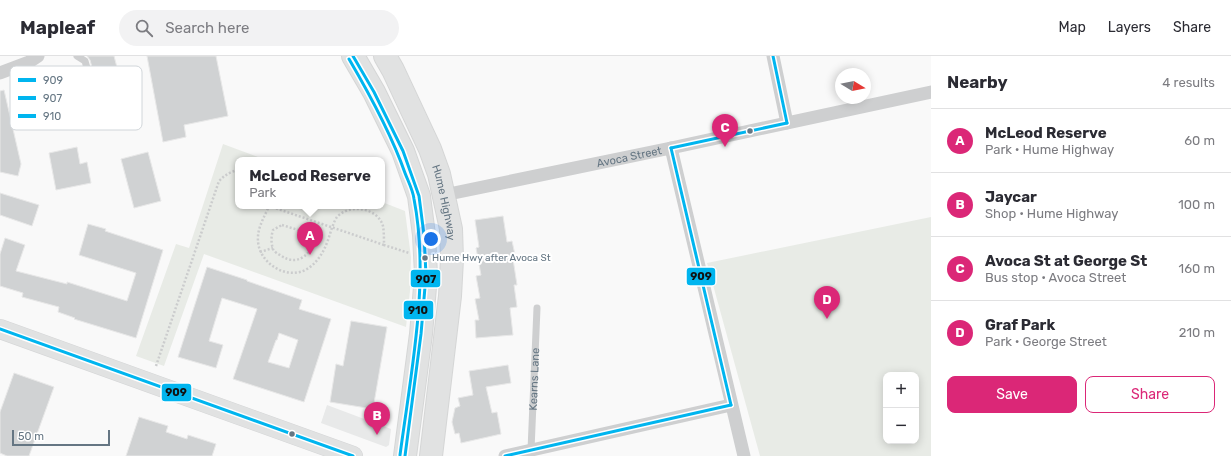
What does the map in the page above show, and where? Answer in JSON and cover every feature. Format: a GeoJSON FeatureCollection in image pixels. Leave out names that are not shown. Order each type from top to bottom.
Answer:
{"type":"FeatureCollection","features":[{"type":"Feature","properties":{"kind":"highway","name":"Hume Highway"},"geometry":{"type":"LineString","coordinates":[[353,56],[374,92],[403,151],[419,196],[424,235],[426,276],[421,334],[405,456]]}},
{"type":"Feature","properties":{"kind":"highway","name":"Hume Highway"},"geometry":{"type":"LineString","coordinates":[[385,56],[397,77],[430,149],[444,195],[451,229],[452,259],[450,296],[431,456]]}},
{"type":"Feature","properties":{"kind":"street"},"geometry":{"type":"LineString","coordinates":[[18,66],[29,62],[38,56]]}},
{"type":"Feature","properties":{"kind":"street"},"geometry":{"type":"LineString","coordinates":[[773,56],[787,123]]}},
{"type":"Feature","properties":{"kind":"street"},"geometry":{"type":"LineString","coordinates":[[0,73],[10,69]]}},
{"type":"Feature","properties":{"kind":"street","name":"Avoca Street"},"geometry":{"type":"LineString","coordinates":[[444,195],[931,92]]}},
{"type":"Feature","properties":{"kind":"street"},"geometry":{"type":"LineString","coordinates":[[671,148],[744,456]]}},
{"type":"Feature","properties":{"kind":"street"},"geometry":{"type":"LineString","coordinates":[[0,329],[353,456]]}},
{"type":"Feature","properties":{"kind":"street"},"geometry":{"type":"LineString","coordinates":[[505,456],[731,405]]}},
{"type":"Feature","properties":{"kind":"lane"},"geometry":{"type":"LineString","coordinates":[[77,56],[85,61],[86,66]]}},
{"type":"Feature","properties":{"kind":"lane","name":"Kearns Lane"},"geometry":{"type":"LineString","coordinates":[[523,453],[538,308]]}},
{"type":"Feature","properties":{"kind":"path"},"geometry":{"type":"LineString","coordinates":[[156,366],[219,181],[230,172],[235,171]]}},
{"type":"Feature","properties":{"kind":"path"},"geometry":{"type":"LineString","coordinates":[[268,209],[258,230],[260,252],[269,264],[289,272],[300,272],[306,270],[315,263],[323,251],[338,216],[351,209]]}},
{"type":"Feature","properties":{"kind":"path"},"geometry":{"type":"LineString","coordinates":[[278,209],[413,254]]}},
{"type":"Feature","properties":{"kind":"path"},"geometry":{"type":"LineString","coordinates":[[361,209],[372,212],[379,219],[383,226],[384,244]]}},
{"type":"Feature","properties":{"kind":"path"},"geometry":{"type":"LineString","coordinates":[[282,225],[308,233],[312,242],[311,248],[304,256],[292,261],[285,259],[273,248],[271,241],[272,230],[282,225]]}},
{"type":"Feature","properties":{"kind":"path"},"geometry":{"type":"LineString","coordinates":[[260,252],[273,248]]}},
{"type":"Feature","properties":{"kind":"shaded area"},"geometry":{"type":"Polygon","coordinates":[[[223,144],[258,157],[235,157],[235,209],[385,209],[385,203],[405,211],[411,257],[410,291],[406,327],[204,254],[164,366],[136,356],[176,244],[189,248],[223,144]]]}},
{"type":"Feature","properties":{"kind":"shaded area"},"geometry":{"type":"Polygon","coordinates":[[[931,217],[931,456],[760,456],[707,263],[931,217]]]}},
{"type":"Feature","properties":{"kind":"shaded area"},"geometry":{"type":"Polygon","coordinates":[[[327,405],[391,429],[389,445],[386,447],[321,423],[327,405]]]}},
{"type":"Feature","properties":{"kind":"building"},"geometry":{"type":"Polygon","coordinates":[[[87,56],[114,56],[117,66],[92,66],[87,56]]]}},
{"type":"Feature","properties":{"kind":"building"},"geometry":{"type":"Polygon","coordinates":[[[147,56],[216,56],[228,116],[184,125],[186,137],[163,142],[147,56]]]}},
{"type":"Feature","properties":{"kind":"building"},"geometry":{"type":"Polygon","coordinates":[[[4,90],[10,116],[10,130],[13,130],[21,164],[18,176],[0,172],[0,91],[4,90]]]}},
{"type":"Feature","properties":{"kind":"building"},"geometry":{"type":"Polygon","coordinates":[[[77,147],[80,164],[87,162],[91,183],[56,190],[49,153],[77,147]]]}},
{"type":"Feature","properties":{"kind":"building"},"geometry":{"type":"Polygon","coordinates":[[[148,152],[161,201],[134,208],[121,159],[148,152]]]}},
{"type":"Feature","properties":{"kind":"building"},"geometry":{"type":"Polygon","coordinates":[[[0,193],[39,205],[32,226],[0,215],[0,193]]]}},
{"type":"Feature","properties":{"kind":"building"},"geometry":{"type":"Polygon","coordinates":[[[503,216],[507,242],[512,241],[516,259],[513,259],[517,285],[514,285],[517,307],[510,308],[513,335],[476,338],[475,320],[479,320],[475,299],[480,298],[476,276],[481,275],[476,248],[479,247],[475,220],[503,216]]]}},
{"type":"Feature","properties":{"kind":"building"},"geometry":{"type":"Polygon","coordinates":[[[88,224],[163,250],[136,338],[74,319],[75,318],[58,312],[59,307],[22,297],[23,293],[0,286],[0,254],[5,238],[25,245],[16,271],[67,284],[67,282],[127,301],[136,273],[79,255],[88,224]]]}},
{"type":"Feature","properties":{"kind":"building"},"geometry":{"type":"Polygon","coordinates":[[[207,267],[302,300],[299,309],[331,319],[304,402],[233,379],[257,309],[222,298],[209,341],[223,345],[216,368],[178,357],[207,267]],[[279,333],[268,362],[289,368],[298,340],[279,333]]]}},
{"type":"Feature","properties":{"kind":"building"},"geometry":{"type":"Polygon","coordinates":[[[351,321],[387,327],[373,409],[330,402],[336,364],[343,366],[351,321]]]}},
{"type":"Feature","properties":{"kind":"building"},"geometry":{"type":"Polygon","coordinates":[[[508,365],[511,383],[486,387],[492,413],[497,412],[501,434],[461,443],[459,433],[455,434],[452,422],[455,408],[460,406],[458,398],[473,395],[469,371],[508,365]]]}},
{"type":"Feature","properties":{"kind":"building"},"geometry":{"type":"Polygon","coordinates":[[[14,373],[54,387],[29,456],[7,456],[0,453],[0,412],[14,373]]]}},
{"type":"Feature","properties":{"kind":"building"},"geometry":{"type":"Polygon","coordinates":[[[139,417],[168,426],[166,432],[187,439],[188,435],[216,444],[212,456],[126,456],[139,417]]]}},
{"type":"Feature","properties":{"kind":"transit line","name":"907"},"geometry":{"type":"LineString","coordinates":[[353,56],[374,92],[403,151],[419,196],[424,235],[426,275],[421,334],[405,456]]}},
{"type":"Feature","properties":{"kind":"transit line","name":"909"},"geometry":{"type":"LineString","coordinates":[[773,56],[787,123]]}},
{"type":"Feature","properties":{"kind":"transit line","name":"910"},"geometry":{"type":"LineString","coordinates":[[349,59],[380,114],[413,192],[418,230],[420,294],[400,455]]}},
{"type":"Feature","properties":{"kind":"transit line","name":"909"},"geometry":{"type":"LineString","coordinates":[[671,148],[787,123]]}},
{"type":"Feature","properties":{"kind":"transit line","name":"909"},"geometry":{"type":"LineString","coordinates":[[671,148],[731,405]]}},
{"type":"Feature","properties":{"kind":"transit line","name":"909"},"geometry":{"type":"LineString","coordinates":[[0,329],[353,456]]}},
{"type":"Feature","properties":{"kind":"transit line","name":"909"},"geometry":{"type":"LineString","coordinates":[[505,456],[731,405]]}},
{"type":"Feature","properties":{"kind":"place","name":"Avoca St at George St"},"geometry":{"type":"Point","coordinates":[725,147]}},
{"type":"Feature","properties":{"kind":"place","name":"McLeod Reserve"},"geometry":{"type":"Point","coordinates":[310,255]}},
{"type":"Feature","properties":{"kind":"place","name":"Hume Hwy after Avoca St"},"geometry":{"type":"Point","coordinates":[425,258]}},
{"type":"Feature","properties":{"kind":"place","name":"Graf Park"},"geometry":{"type":"Point","coordinates":[827,319]}},
{"type":"Feature","properties":{"kind":"place","name":"Jaycar"},"geometry":{"type":"Point","coordinates":[377,435]}}]}
